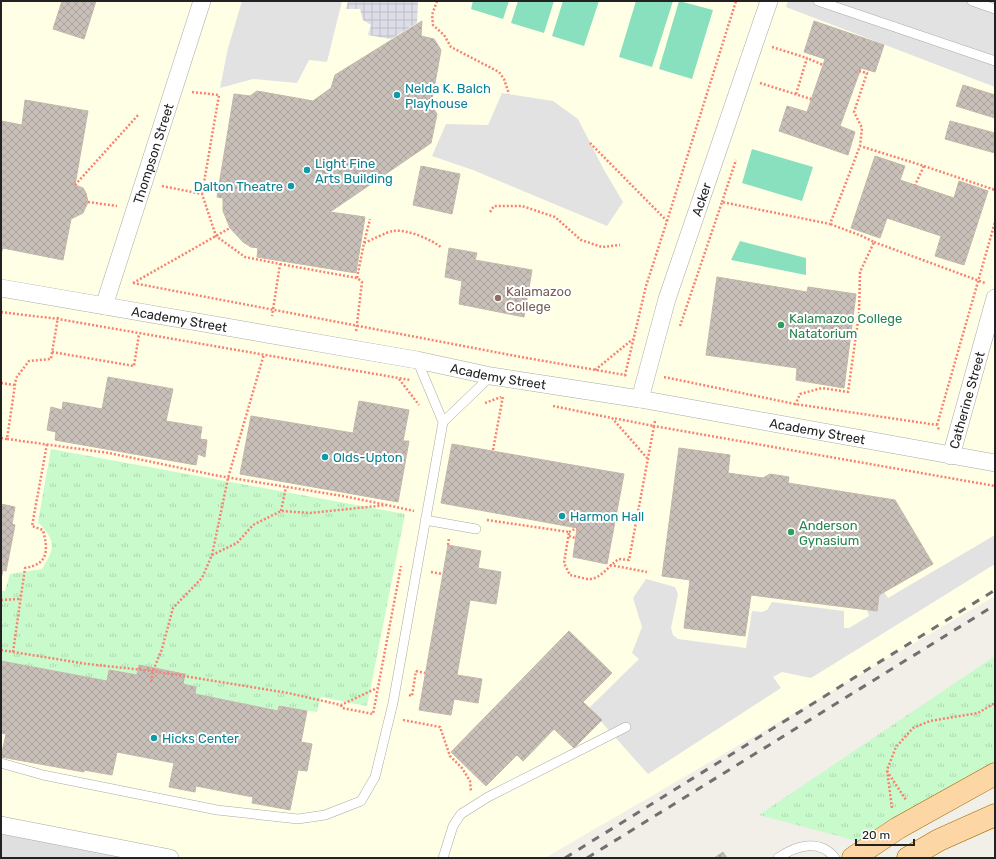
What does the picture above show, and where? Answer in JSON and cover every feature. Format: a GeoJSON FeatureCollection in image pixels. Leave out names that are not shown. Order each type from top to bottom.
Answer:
{"type":"FeatureCollection","features":[{"type":"Feature","properties":{"kind":"main road"},"geometry":{"type":"LineString","coordinates":[[853,858],[898,828],[995,774]]}},
{"type":"Feature","properties":{"kind":"main road"},"geometry":{"type":"LineString","coordinates":[[908,858],[939,840],[995,815]]}},
{"type":"Feature","properties":{"kind":"street","name":"Thompson Street"},"geometry":{"type":"LineString","coordinates":[[104,306],[202,1]]}},
{"type":"Feature","properties":{"kind":"street","name":"Acker"},"geometry":{"type":"LineString","coordinates":[[640,399],[667,300],[769,1]]}},
{"type":"Feature","properties":{"kind":"street","name":"Academy Street"},"geometry":{"type":"LineString","coordinates":[[1,288],[417,360],[491,376],[640,399],[995,463]]}},
{"type":"Feature","properties":{"kind":"street","name":"Catherine Street"},"geometry":{"type":"LineString","coordinates":[[951,456],[992,291]]}},
{"type":"Feature","properties":{"kind":"street"},"geometry":{"type":"LineString","coordinates":[[1,825],[170,858]]}},
{"type":"Feature","properties":{"kind":"lane"},"geometry":{"type":"LineString","coordinates":[[818,1],[995,61]]}},
{"type":"Feature","properties":{"kind":"lane"},"geometry":{"type":"LineString","coordinates":[[972,1],[995,9]]}},
{"type":"Feature","properties":{"kind":"lane"},"geometry":{"type":"LineString","coordinates":[[1,763],[43,774],[217,810],[298,819],[325,815],[361,801],[376,777],[393,703],[443,422],[417,360]]}},
{"type":"Feature","properties":{"kind":"lane"},"geometry":{"type":"LineString","coordinates":[[443,422],[491,376]]}},
{"type":"Feature","properties":{"kind":"lane"},"geometry":{"type":"LineString","coordinates":[[426,517],[476,529]]}},
{"type":"Feature","properties":{"kind":"lane"},"geometry":{"type":"LineString","coordinates":[[443,858],[453,826],[461,814],[488,797],[626,727]]}},
{"type":"Feature","properties":{"kind":"lane"},"geometry":{"type":"LineString","coordinates":[[778,858],[790,850],[807,845],[826,850],[835,858]]}},
{"type":"Feature","properties":{"kind":"path"},"geometry":{"type":"LineString","coordinates":[[437,1],[432,15],[433,25],[444,34],[451,46],[499,72],[504,79],[509,94]]}},
{"type":"Feature","properties":{"kind":"path"},"geometry":{"type":"LineString","coordinates":[[666,369],[664,376],[640,399],[625,375],[646,286],[736,1]]}},
{"type":"Feature","properties":{"kind":"path"},"geometry":{"type":"LineString","coordinates":[[770,54],[772,46],[823,65]]}},
{"type":"Feature","properties":{"kind":"path"},"geometry":{"type":"LineString","coordinates":[[796,94],[807,58]]}},
{"type":"Feature","properties":{"kind":"path"},"geometry":{"type":"LineString","coordinates":[[830,224],[860,146],[862,128],[854,112],[867,73],[859,71]]}},
{"type":"Feature","properties":{"kind":"path"},"geometry":{"type":"LineString","coordinates":[[764,76],[761,84],[812,99]]}},
{"type":"Feature","properties":{"kind":"path"},"geometry":{"type":"LineString","coordinates":[[174,90],[220,95],[202,194],[216,236],[245,257],[357,278],[362,282],[356,326]]}},
{"type":"Feature","properties":{"kind":"path"},"geometry":{"type":"LineString","coordinates":[[75,185],[139,114]]}},
{"type":"Feature","properties":{"kind":"path"},"geometry":{"type":"LineString","coordinates":[[590,143],[667,221]]}},
{"type":"Feature","properties":{"kind":"path"},"geometry":{"type":"LineString","coordinates":[[860,146],[995,190]]}},
{"type":"Feature","properties":{"kind":"path"},"geometry":{"type":"LineString","coordinates":[[915,185],[924,166]]}},
{"type":"Feature","properties":{"kind":"path"},"geometry":{"type":"LineString","coordinates":[[144,182],[202,194]]}},
{"type":"Feature","properties":{"kind":"path"},"geometry":{"type":"LineString","coordinates":[[88,202],[136,210]]}},
{"type":"Feature","properties":{"kind":"path"},"geometry":{"type":"LineString","coordinates":[[678,333],[722,202],[830,224],[979,282],[992,291]]}},
{"type":"Feature","properties":{"kind":"path"},"geometry":{"type":"LineString","coordinates":[[490,212],[494,206],[522,206],[555,217],[581,240],[602,247],[620,245]]}},
{"type":"Feature","properties":{"kind":"path"},"geometry":{"type":"LineString","coordinates":[[357,278],[370,219]]}},
{"type":"Feature","properties":{"kind":"path"},"geometry":{"type":"LineString","coordinates":[[951,456],[936,425],[979,282],[995,222]]}},
{"type":"Feature","properties":{"kind":"path"},"geometry":{"type":"LineString","coordinates":[[104,306],[133,283],[230,228]]}},
{"type":"Feature","properties":{"kind":"path"},"geometry":{"type":"LineString","coordinates":[[364,243],[393,231],[421,236],[433,240],[442,248]]}},
{"type":"Feature","properties":{"kind":"path"},"geometry":{"type":"LineString","coordinates":[[792,427],[795,404],[800,394],[822,388],[848,392],[860,314],[860,272],[874,242]]}},
{"type":"Feature","properties":{"kind":"path"},"geometry":{"type":"LineString","coordinates":[[151,682],[153,671],[162,649],[173,608],[202,578],[212,555],[228,478],[264,355],[280,264]]}},
{"type":"Feature","properties":{"kind":"path"},"geometry":{"type":"LineString","coordinates":[[133,283],[356,326],[625,375]]}},
{"type":"Feature","properties":{"kind":"path"},"geometry":{"type":"LineString","coordinates":[[7,439],[16,378],[29,361],[51,359],[61,298]]}},
{"type":"Feature","properties":{"kind":"path"},"geometry":{"type":"LineString","coordinates":[[1,312],[58,319],[426,383]]}},
{"type":"Feature","properties":{"kind":"path"},"geometry":{"type":"LineString","coordinates":[[52,352],[134,366],[144,313]]}},
{"type":"Feature","properties":{"kind":"path"},"geometry":{"type":"LineString","coordinates":[[594,370],[633,339]]}},
{"type":"Feature","properties":{"kind":"path"},"geometry":{"type":"LineString","coordinates":[[664,376],[795,404],[936,425]]}},
{"type":"Feature","properties":{"kind":"path"},"geometry":{"type":"LineString","coordinates":[[398,378],[408,389],[420,407]]}},
{"type":"Feature","properties":{"kind":"path"},"geometry":{"type":"LineString","coordinates":[[1,383],[14,385]]}},
{"type":"Feature","properties":{"kind":"path"},"geometry":{"type":"LineString","coordinates":[[476,391],[510,397]]}},
{"type":"Feature","properties":{"kind":"path"},"geometry":{"type":"LineString","coordinates":[[484,404],[503,396]]}},
{"type":"Feature","properties":{"kind":"path"},"geometry":{"type":"LineString","coordinates":[[493,450],[503,396]]}},
{"type":"Feature","properties":{"kind":"path"},"geometry":{"type":"LineString","coordinates":[[569,532],[564,563],[570,575],[590,579],[606,572],[610,565],[619,559],[629,560],[654,426],[657,402]]}},
{"type":"Feature","properties":{"kind":"path"},"geometry":{"type":"LineString","coordinates":[[546,404],[654,426],[995,486]]}},
{"type":"Feature","properties":{"kind":"path"},"geometry":{"type":"LineString","coordinates":[[612,418],[647,458]]}},
{"type":"Feature","properties":{"kind":"path"},"geometry":{"type":"LineString","coordinates":[[1,438],[34,444],[47,444],[109,453],[228,478],[343,496],[413,511],[426,517]]}},
{"type":"Feature","properties":{"kind":"path"},"geometry":{"type":"LineString","coordinates":[[13,652],[24,568],[40,564],[47,546],[43,530],[32,526],[47,444]]}},
{"type":"Feature","properties":{"kind":"path"},"geometry":{"type":"LineString","coordinates":[[281,511],[286,487]]}},
{"type":"Feature","properties":{"kind":"path"},"geometry":{"type":"LineString","coordinates":[[411,518],[414,503]]}},
{"type":"Feature","properties":{"kind":"path"},"geometry":{"type":"LineString","coordinates":[[212,555],[237,543],[253,525],[281,511],[310,513],[387,505]]}},
{"type":"Feature","properties":{"kind":"path"},"geometry":{"type":"LineString","coordinates":[[476,529],[479,518],[569,532],[577,528]]}},
{"type":"Feature","properties":{"kind":"path"},"geometry":{"type":"LineString","coordinates":[[569,536],[575,538]]}},
{"type":"Feature","properties":{"kind":"path"},"geometry":{"type":"LineString","coordinates":[[1,650],[87,664],[153,671],[288,693],[341,705],[342,708],[373,714],[402,562]]}},
{"type":"Feature","properties":{"kind":"path"},"geometry":{"type":"LineString","coordinates":[[610,565],[646,572]]}},
{"type":"Feature","properties":{"kind":"path"},"geometry":{"type":"LineString","coordinates":[[424,570],[443,574]]}},
{"type":"Feature","properties":{"kind":"path"},"geometry":{"type":"LineString","coordinates":[[1,600],[19,599]]}},
{"type":"Feature","properties":{"kind":"path"},"geometry":{"type":"LineString","coordinates":[[404,694],[412,696],[416,671],[425,673]]}},
{"type":"Feature","properties":{"kind":"path"},"geometry":{"type":"LineString","coordinates":[[341,705],[377,688]]}},
{"type":"Feature","properties":{"kind":"path"},"geometry":{"type":"LineString","coordinates":[[893,813],[887,770],[896,747],[912,728],[930,721],[978,713],[995,703]]}},
{"type":"Feature","properties":{"kind":"path"},"geometry":{"type":"LineString","coordinates":[[399,719],[440,727],[450,756],[462,768],[470,782],[471,792],[475,795]]}},
{"type":"Feature","properties":{"kind":"path"},"geometry":{"type":"LineString","coordinates":[[887,770],[900,788],[908,805]]}},
{"type":"Feature","properties":{"kind":"shaded area","name":"Kalamazoo College"},"geometry":{"type":"Polygon","coordinates":[[[1,1],[995,1],[995,596],[545,858],[170,858],[1,825],[1,1]]]}},
{"type":"Feature","properties":{"kind":"shaded area"},"geometry":{"type":"Polygon","coordinates":[[[242,1],[342,1],[327,62],[309,60],[297,83],[253,79],[220,88],[228,48],[242,1]]]}},
{"type":"Feature","properties":{"kind":"shaded area"},"geometry":{"type":"Polygon","coordinates":[[[348,1],[418,1],[417,23],[391,39],[368,35],[371,25],[363,20],[360,9],[346,9],[348,1]]]}},
{"type":"Feature","properties":{"kind":"shaded area"},"geometry":{"type":"Polygon","coordinates":[[[788,1],[995,1],[995,87],[786,7],[788,1]]]}},
{"type":"Feature","properties":{"kind":"shaded area"},"geometry":{"type":"Polygon","coordinates":[[[502,93],[553,101],[578,119],[604,170],[623,202],[607,226],[473,170],[432,156],[446,124],[488,125],[502,93]]]}},
{"type":"Feature","properties":{"kind":"shaded area"},"geometry":{"type":"Polygon","coordinates":[[[995,535],[995,564],[811,678],[782,672],[773,677],[781,688],[648,774],[589,708],[639,659],[632,653],[642,627],[633,598],[646,579],[675,587],[678,594],[671,628],[673,635],[678,639],[746,648],[752,611],[762,612],[767,610],[772,602],[844,611],[844,628],[849,628],[869,616],[867,610],[876,611],[879,595],[884,592],[888,598],[995,535]]]}},
{"type":"Feature","properties":{"kind":"shaded area"},"geometry":{"type":"Polygon","coordinates":[[[1,825],[170,858],[1,858],[1,825]]]}},
{"type":"Feature","properties":{"kind":"green space"},"geometry":{"type":"Polygon","coordinates":[[[473,1],[509,1],[503,19],[471,9],[473,1]]]}},
{"type":"Feature","properties":{"kind":"green space"},"geometry":{"type":"Polygon","coordinates":[[[518,1],[554,1],[544,33],[511,23],[518,1]]]}},
{"type":"Feature","properties":{"kind":"green space"},"geometry":{"type":"Polygon","coordinates":[[[563,1],[599,1],[584,46],[552,36],[563,1]]]}},
{"type":"Feature","properties":{"kind":"green space"},"geometry":{"type":"Polygon","coordinates":[[[636,1],[673,1],[652,67],[619,57],[636,1]]]}},
{"type":"Feature","properties":{"kind":"green space"},"geometry":{"type":"Polygon","coordinates":[[[679,1],[713,10],[692,79],[659,69],[679,1]]]}},
{"type":"Feature","properties":{"kind":"green space"},"geometry":{"type":"Polygon","coordinates":[[[752,149],[813,167],[802,201],[742,183],[752,149]]]}},
{"type":"Feature","properties":{"kind":"green space"},"geometry":{"type":"Polygon","coordinates":[[[740,241],[806,258],[806,275],[731,260],[740,241]]]}},
{"type":"Feature","properties":{"kind":"green space"},"geometry":{"type":"Polygon","coordinates":[[[51,449],[405,514],[367,706],[321,697],[317,712],[279,706],[278,711],[195,694],[196,687],[183,684],[184,673],[139,665],[137,675],[109,670],[107,681],[1,661],[1,591],[5,591],[10,574],[42,569],[52,549],[51,540],[38,522],[51,449]]]}},
{"type":"Feature","properties":{"kind":"green space"},"geometry":{"type":"Polygon","coordinates":[[[995,656],[995,774],[872,845],[759,815],[995,656]]]}},
{"type":"Feature","properties":{"kind":"building"},"geometry":{"type":"Polygon","coordinates":[[[62,1],[96,1],[84,39],[53,29],[62,1]]]}},
{"type":"Feature","properties":{"kind":"building","name":"Light Fine Arts Building"},"geometry":{"type":"Polygon","coordinates":[[[422,21],[421,36],[434,39],[441,50],[431,105],[437,114],[431,143],[330,212],[365,217],[356,273],[257,257],[258,248],[251,247],[243,242],[230,228],[223,211],[223,198],[217,197],[234,94],[250,96],[257,91],[313,101],[331,88],[335,75],[422,21]]]}},
{"type":"Feature","properties":{"kind":"building"},"geometry":{"type":"Polygon","coordinates":[[[814,21],[884,45],[875,72],[861,68],[840,126],[855,132],[848,155],[779,131],[787,106],[807,112],[825,59],[804,52],[814,21]]]}},
{"type":"Feature","properties":{"kind":"building"},"geometry":{"type":"Polygon","coordinates":[[[963,85],[995,95],[995,118],[956,106],[963,85]]]}},
{"type":"Feature","properties":{"kind":"building"},"geometry":{"type":"Polygon","coordinates":[[[25,100],[88,111],[75,185],[83,188],[88,202],[83,213],[71,219],[63,260],[3,248],[1,253],[1,121],[22,125],[25,100]]]}},
{"type":"Feature","properties":{"kind":"building"},"geometry":{"type":"Polygon","coordinates":[[[950,121],[995,133],[995,153],[945,139],[950,121]]]}},
{"type":"Feature","properties":{"kind":"building"},"geometry":{"type":"Polygon","coordinates":[[[875,156],[905,166],[900,180],[954,198],[959,181],[988,191],[964,265],[935,256],[941,236],[887,218],[880,238],[851,228],[875,156]]]}},
{"type":"Feature","properties":{"kind":"building"},"geometry":{"type":"Polygon","coordinates":[[[421,166],[460,174],[452,214],[413,205],[421,166]]]}},
{"type":"Feature","properties":{"kind":"building"},"geometry":{"type":"Polygon","coordinates":[[[449,248],[477,253],[475,260],[532,270],[524,317],[459,304],[462,281],[445,277],[449,248]]]}},
{"type":"Feature","properties":{"kind":"building","name":"Kalamazoo College Natatorium"},"geometry":{"type":"Polygon","coordinates":[[[717,277],[807,292],[808,287],[856,294],[844,388],[796,380],[797,368],[706,355],[717,277]]]}},
{"type":"Feature","properties":{"kind":"building"},"geometry":{"type":"Polygon","coordinates":[[[108,377],[173,389],[166,421],[202,427],[200,439],[207,440],[205,457],[198,454],[196,465],[55,440],[56,432],[47,430],[51,407],[62,410],[63,402],[102,409],[108,377]]]}},
{"type":"Feature","properties":{"kind":"building","name":"Olds-Upton"},"geometry":{"type":"Polygon","coordinates":[[[359,401],[409,410],[403,441],[409,441],[398,502],[240,474],[251,416],[353,433],[359,401]]]}},
{"type":"Feature","properties":{"kind":"building","name":"Harmon Hall"},"geometry":{"type":"Polygon","coordinates":[[[452,444],[624,474],[607,564],[573,557],[577,528],[441,503],[452,444]]]}},
{"type":"Feature","properties":{"kind":"building","name":"Anderson Gynasium"},"geometry":{"type":"Polygon","coordinates":[[[679,448],[730,455],[728,473],[763,478],[770,474],[789,477],[788,483],[895,500],[933,564],[879,595],[877,611],[751,595],[745,636],[684,628],[690,580],[662,576],[679,448]]]}},
{"type":"Feature","properties":{"kind":"building"},"geometry":{"type":"Polygon","coordinates":[[[1,504],[15,507],[12,524],[15,525],[6,571],[3,570],[1,579],[1,504]]]}},
{"type":"Feature","properties":{"kind":"building"},"geometry":{"type":"Polygon","coordinates":[[[448,545],[481,551],[478,568],[501,572],[496,604],[470,600],[457,675],[482,679],[478,703],[454,699],[451,715],[419,710],[448,545]]]}},
{"type":"Feature","properties":{"kind":"building"},"geometry":{"type":"Polygon","coordinates":[[[569,631],[612,673],[583,702],[602,720],[574,748],[554,729],[523,761],[517,755],[486,786],[451,752],[569,631]]]}},
{"type":"Feature","properties":{"kind":"building","name":"Hicks Center"},"geometry":{"type":"Polygon","coordinates":[[[1,661],[107,681],[109,670],[137,675],[139,665],[185,674],[183,684],[196,687],[195,694],[278,711],[279,706],[307,711],[301,742],[312,744],[307,771],[298,770],[290,810],[252,803],[253,797],[196,786],[195,792],[169,787],[174,763],[117,752],[112,775],[84,770],[84,772],[1,757],[6,734],[1,733],[1,661]]]}},
{"type":"Feature","properties":{"kind":"building"},"geometry":{"type":"Polygon","coordinates":[[[723,852],[727,858],[714,858],[723,852]]]}},
{"type":"Feature","properties":{"kind":"railway"},"geometry":{"type":"LineString","coordinates":[[565,858],[995,590]]}},
{"type":"Feature","properties":{"kind":"railway"},"geometry":{"type":"LineString","coordinates":[[587,858],[995,605]]}},
{"type":"Feature","properties":{"kind":"place","name":"Nelda K. Balch Playhouse"},"geometry":{"type":"Point","coordinates":[397,95]}},
{"type":"Feature","properties":{"kind":"place","name":"Light Fine Arts Building"},"geometry":{"type":"Point","coordinates":[307,170]}},
{"type":"Feature","properties":{"kind":"place","name":"Dalton Theatre"},"geometry":{"type":"Point","coordinates":[291,186]}},
{"type":"Feature","properties":{"kind":"place","name":"Kalamazoo College"},"geometry":{"type":"Point","coordinates":[498,298]}},
{"type":"Feature","properties":{"kind":"place","name":"Kalamazoo College Natatorium"},"geometry":{"type":"Point","coordinates":[781,325]}},
{"type":"Feature","properties":{"kind":"place","name":"Olds-Upton"},"geometry":{"type":"Point","coordinates":[325,457]}},
{"type":"Feature","properties":{"kind":"place","name":"Harmon Hall"},"geometry":{"type":"Point","coordinates":[562,516]}},
{"type":"Feature","properties":{"kind":"place","name":"Anderson Gynasium"},"geometry":{"type":"Point","coordinates":[791,532]}},
{"type":"Feature","properties":{"kind":"place","name":"Hicks Center"},"geometry":{"type":"Point","coordinates":[154,738]}}]}
